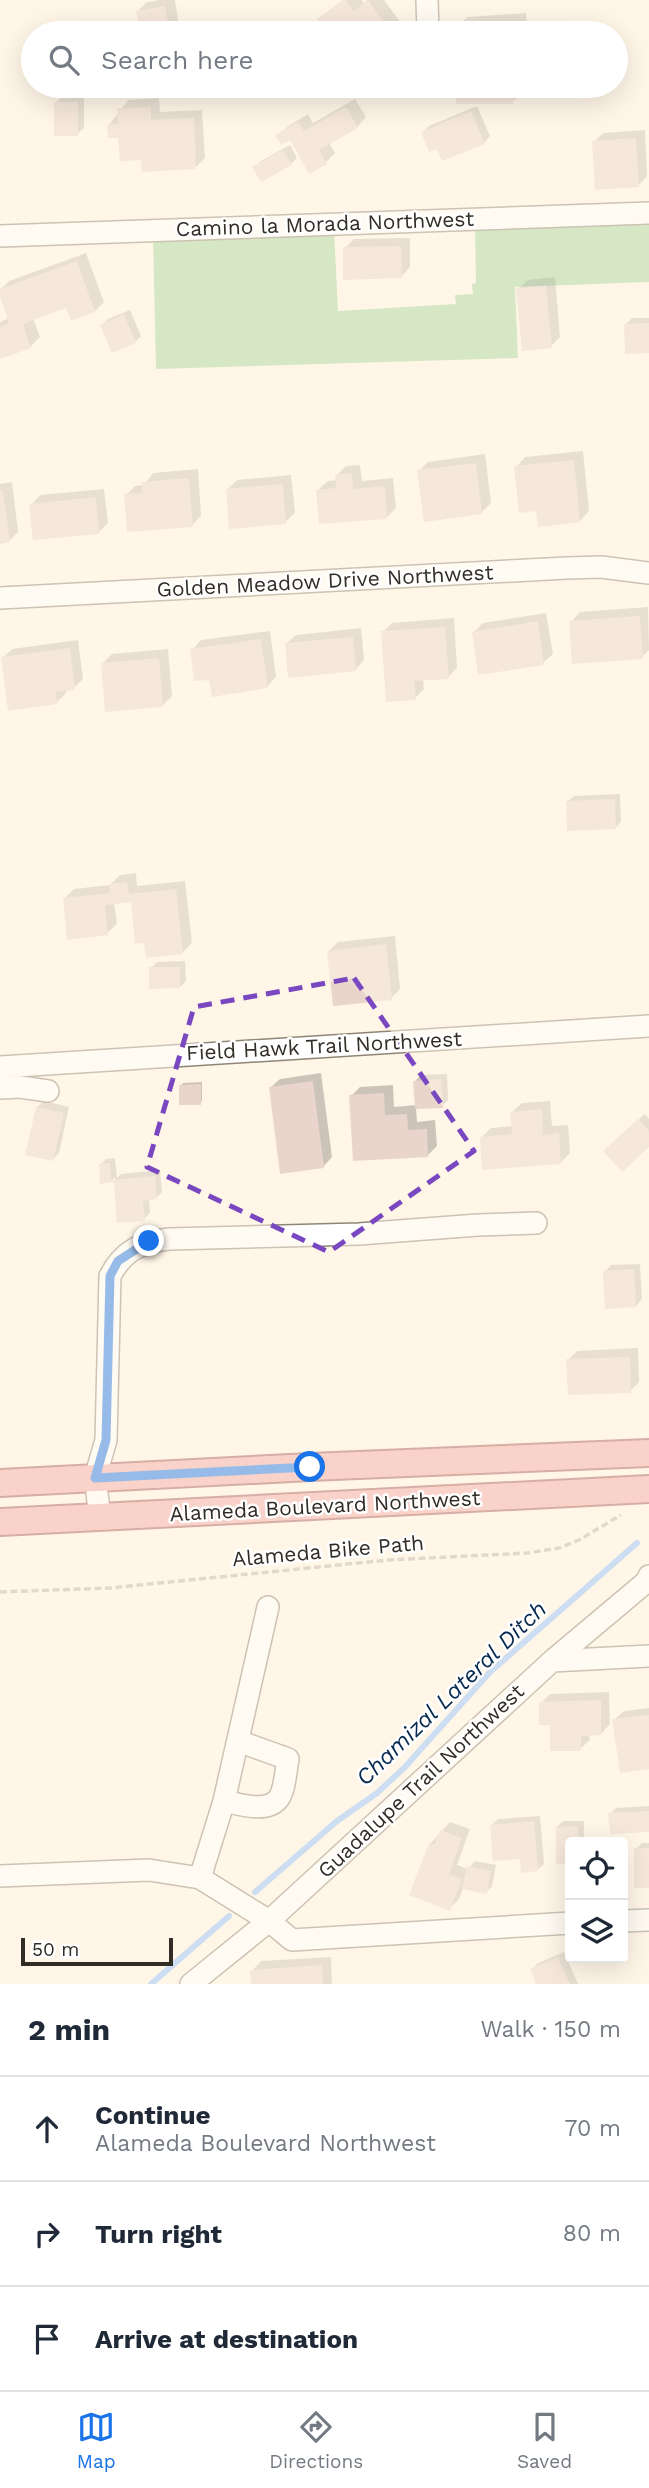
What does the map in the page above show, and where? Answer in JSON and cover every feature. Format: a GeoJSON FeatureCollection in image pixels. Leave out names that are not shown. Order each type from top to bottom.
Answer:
{"type":"FeatureCollection","features":[{"type":"Feature","properties":{"kind":"main road","name":"Alameda Boulevard Northwest"},"geometry":{"type":"LineString","coordinates":[[0,1483],[649,1453]]}},
{"type":"Feature","properties":{"kind":"main road","name":"Alameda Boulevard Northwest"},"geometry":{"type":"LineString","coordinates":[[0,1522],[649,1489]]}},
{"type":"Feature","properties":{"kind":"street"},"geometry":{"type":"LineString","coordinates":[[427,0],[428,21]]}},
{"type":"Feature","properties":{"kind":"street","name":"Camino la Morada Northwest"},"geometry":{"type":"LineString","coordinates":[[0,236],[649,213]]}},
{"type":"Feature","properties":{"kind":"street","name":"Golden Meadow Drive Northwest"},"geometry":{"type":"LineString","coordinates":[[0,598],[567,568],[601,567],[649,573]]}},
{"type":"Feature","properties":{"kind":"street","name":"Field Hawk Trail Northwest"},"geometry":{"type":"LineString","coordinates":[[0,1067],[649,1026]]}},
{"type":"Feature","properties":{"kind":"street"},"geometry":{"type":"LineString","coordinates":[[0,1088],[19,1087],[48,1091]]}},
{"type":"Feature","properties":{"kind":"street"},"geometry":{"type":"LineString","coordinates":[[100,1517],[95,1478],[106,1440],[110,1276],[118,1261],[137,1248],[149,1241],[169,1239],[320,1236],[536,1223]]}},
{"type":"Feature","properties":{"kind":"street","name":"Guadalupe Trail Northwest"},"geometry":{"type":"LineString","coordinates":[[191,1984],[269,1921],[552,1661],[646,1582],[649,1576]]}},
{"type":"Feature","properties":{"kind":"street"},"geometry":{"type":"LineString","coordinates":[[200,1878],[224,1801],[268,1607]]}},
{"type":"Feature","properties":{"kind":"street"},"geometry":{"type":"LineString","coordinates":[[552,1661],[649,1656]]}},
{"type":"Feature","properties":{"kind":"street"},"geometry":{"type":"LineString","coordinates":[[224,1801],[252,1807],[269,1805],[280,1797],[288,1759],[237,1741]]}},
{"type":"Feature","properties":{"kind":"street"},"geometry":{"type":"LineString","coordinates":[[0,1876],[149,1870],[200,1878],[269,1921],[292,1940],[565,1923]]}},
{"type":"Feature","properties":{"kind":"street"},"geometry":{"type":"LineString","coordinates":[[628,1921],[649,1920]]}},
{"type":"Feature","properties":{"kind":"path","name":"Alameda Bike Path"},"geometry":{"type":"LineString","coordinates":[[0,1592],[110,1588],[374,1561],[527,1553],[559,1548],[579,1540],[625,1512]]}},
{"type":"Feature","properties":{"kind":"highlighted area"},"geometry":{"type":"Polygon","coordinates":[[[354,978],[474,1151],[329,1252],[147,1167],[194,1007],[354,978]]]}},
{"type":"Feature","properties":{"kind":"green space"},"geometry":{"type":"Polygon","coordinates":[[[649,218],[649,282],[515,287],[518,358],[156,369],[153,237],[334,229],[338,311],[456,304],[455,295],[473,294],[472,284],[476,283],[475,224],[649,218]]]}},
{"type":"Feature","properties":{"kind":"building"},"geometry":{"type":"Polygon","coordinates":[[[343,0],[346,0],[354,11],[368,0],[383,21],[318,21],[317,19],[343,0]]]}},
{"type":"Feature","properties":{"kind":"building"},"geometry":{"type":"Polygon","coordinates":[[[165,6],[168,21],[138,21],[136,11],[165,6]]]}},
{"type":"Feature","properties":{"kind":"building"},"geometry":{"type":"Polygon","coordinates":[[[456,98],[513,98],[513,104],[456,104],[456,98]]]}},
{"type":"Feature","properties":{"kind":"building"},"geometry":{"type":"Polygon","coordinates":[[[54,102],[78,102],[78,136],[54,136],[54,102]]]}},
{"type":"Feature","properties":{"kind":"building"},"geometry":{"type":"Polygon","coordinates":[[[151,107],[151,120],[194,118],[196,169],[142,172],[141,160],[120,161],[118,138],[108,138],[107,125],[118,124],[117,108],[151,107]]]}},
{"type":"Feature","properties":{"kind":"building"},"geometry":{"type":"Polygon","coordinates":[[[346,107],[358,128],[319,150],[327,164],[309,174],[290,140],[281,145],[275,135],[298,122],[304,131],[346,107]]]}},
{"type":"Feature","properties":{"kind":"building"},"geometry":{"type":"Polygon","coordinates":[[[471,111],[485,144],[442,161],[437,149],[429,152],[421,132],[471,111]]]}},
{"type":"Feature","properties":{"kind":"building"},"geometry":{"type":"Polygon","coordinates":[[[636,138],[639,187],[595,190],[592,141],[636,138]]]}},
{"type":"Feature","properties":{"kind":"building"},"geometry":{"type":"Polygon","coordinates":[[[283,150],[292,165],[261,182],[252,167],[283,150]]]}},
{"type":"Feature","properties":{"kind":"building"},"geometry":{"type":"Polygon","coordinates":[[[401,246],[402,278],[343,280],[343,247],[401,246]]]}},
{"type":"Feature","properties":{"kind":"building"},"geometry":{"type":"Polygon","coordinates":[[[77,261],[95,312],[71,321],[66,308],[23,324],[31,348],[0,359],[0,327],[9,323],[0,289],[77,261]]]}},
{"type":"Feature","properties":{"kind":"building"},"geometry":{"type":"Polygon","coordinates":[[[546,286],[552,348],[522,351],[516,288],[546,286]]]}},
{"type":"Feature","properties":{"kind":"building"},"geometry":{"type":"Polygon","coordinates":[[[124,314],[136,343],[112,353],[100,325],[124,314]]]}},
{"type":"Feature","properties":{"kind":"building"},"geometry":{"type":"Polygon","coordinates":[[[649,323],[649,353],[625,354],[624,324],[649,323]]]}},
{"type":"Feature","properties":{"kind":"building"},"geometry":{"type":"Polygon","coordinates":[[[574,460],[580,522],[538,527],[536,511],[519,513],[514,466],[574,460]]]}},
{"type":"Feature","properties":{"kind":"building"},"geometry":{"type":"Polygon","coordinates":[[[476,463],[482,514],[424,522],[417,470],[476,463]]]}},
{"type":"Feature","properties":{"kind":"building"},"geometry":{"type":"Polygon","coordinates":[[[352,473],[353,489],[385,486],[387,519],[319,524],[316,490],[336,488],[335,475],[352,473]]]}},
{"type":"Feature","properties":{"kind":"building"},"geometry":{"type":"Polygon","coordinates":[[[189,478],[193,527],[127,532],[124,494],[142,493],[142,482],[189,478]]]}},
{"type":"Feature","properties":{"kind":"building"},"geometry":{"type":"Polygon","coordinates":[[[283,484],[286,524],[229,529],[226,489],[283,484]]]}},
{"type":"Feature","properties":{"kind":"building"},"geometry":{"type":"Polygon","coordinates":[[[0,491],[3,491],[10,542],[0,544],[0,491]]]}},
{"type":"Feature","properties":{"kind":"building"},"geometry":{"type":"Polygon","coordinates":[[[96,497],[99,534],[33,540],[29,504],[96,497]]]}},
{"type":"Feature","properties":{"kind":"building"},"geometry":{"type":"Polygon","coordinates":[[[640,616],[643,659],[572,664],[569,621],[640,616]]]}},
{"type":"Feature","properties":{"kind":"building"},"geometry":{"type":"Polygon","coordinates":[[[538,621],[544,665],[478,675],[472,632],[538,621]]]}},
{"type":"Feature","properties":{"kind":"building"},"geometry":{"type":"Polygon","coordinates":[[[445,627],[449,679],[414,681],[416,700],[386,702],[381,631],[445,627]]]}},
{"type":"Feature","properties":{"kind":"building"},"geometry":{"type":"Polygon","coordinates":[[[353,637],[356,671],[288,678],[285,643],[353,637]]]}},
{"type":"Feature","properties":{"kind":"building"},"geometry":{"type":"Polygon","coordinates":[[[261,639],[268,688],[212,697],[209,680],[194,681],[190,649],[261,639]]]}},
{"type":"Feature","properties":{"kind":"building"},"geometry":{"type":"Polygon","coordinates":[[[70,648],[75,690],[56,692],[57,704],[8,711],[1,657],[70,648]]]}},
{"type":"Feature","properties":{"kind":"building"},"geometry":{"type":"Polygon","coordinates":[[[159,658],[163,707],[105,712],[101,663],[159,658]]]}},
{"type":"Feature","properties":{"kind":"building"},"geometry":{"type":"Polygon","coordinates":[[[615,799],[616,829],[567,831],[566,801],[615,799]]]}},
{"type":"Feature","properties":{"kind":"building"},"geometry":{"type":"Polygon","coordinates":[[[127,882],[129,894],[176,889],[183,954],[146,958],[144,943],[135,944],[131,902],[105,905],[108,935],[67,940],[63,898],[110,893],[109,884],[127,882]]]}},
{"type":"Feature","properties":{"kind":"building"},"geometry":{"type":"Polygon","coordinates":[[[386,944],[392,1000],[333,1006],[327,951],[386,944]]]}},
{"type":"Feature","properties":{"kind":"building"},"geometry":{"type":"Polygon","coordinates":[[[149,967],[180,967],[180,988],[149,989],[149,967]]]}},
{"type":"Feature","properties":{"kind":"building"},"geometry":{"type":"Polygon","coordinates":[[[441,1079],[443,1108],[415,1109],[413,1081],[441,1079]]]}},
{"type":"Feature","properties":{"kind":"building"},"geometry":{"type":"Polygon","coordinates":[[[313,1081],[324,1168],[280,1174],[269,1087],[313,1081]]]}},
{"type":"Feature","properties":{"kind":"building"},"geometry":{"type":"Polygon","coordinates":[[[201,1084],[201,1105],[179,1105],[179,1085],[201,1084]]]}},
{"type":"Feature","properties":{"kind":"building"},"geometry":{"type":"Polygon","coordinates":[[[384,1093],[385,1115],[407,1114],[408,1130],[427,1129],[428,1157],[353,1161],[349,1095],[384,1093]]]}},
{"type":"Feature","properties":{"kind":"building"},"geometry":{"type":"Polygon","coordinates":[[[36,1107],[64,1113],[53,1161],[25,1155],[36,1107]]]}},
{"type":"Feature","properties":{"kind":"building"},"geometry":{"type":"Polygon","coordinates":[[[542,1109],[543,1135],[559,1133],[561,1164],[482,1170],[480,1137],[512,1134],[510,1112],[542,1109]]]}},
{"type":"Feature","properties":{"kind":"building"},"geometry":{"type":"Polygon","coordinates":[[[638,1119],[649,1131],[649,1147],[622,1172],[603,1151],[638,1119]]]}},
{"type":"Feature","properties":{"kind":"building"},"geometry":{"type":"Polygon","coordinates":[[[110,1163],[111,1180],[155,1176],[157,1199],[143,1201],[145,1221],[117,1223],[114,1182],[100,1184],[99,1164],[110,1163]]]}},
{"type":"Feature","properties":{"kind":"building"},"geometry":{"type":"Polygon","coordinates":[[[634,1269],[636,1307],[605,1309],[603,1271],[634,1269]]]}},
{"type":"Feature","properties":{"kind":"building"},"geometry":{"type":"Polygon","coordinates":[[[630,1357],[631,1393],[568,1395],[566,1359],[630,1357]]]}},
{"type":"Feature","properties":{"kind":"building"},"geometry":{"type":"Polygon","coordinates":[[[601,1700],[601,1735],[581,1736],[581,1751],[550,1751],[550,1725],[539,1725],[539,1702],[601,1700]]]}},
{"type":"Feature","properties":{"kind":"building"},"geometry":{"type":"Polygon","coordinates":[[[649,1715],[649,1769],[620,1773],[612,1719],[649,1715]]]}},
{"type":"Feature","properties":{"kind":"building"},"geometry":{"type":"Polygon","coordinates":[[[649,1811],[649,1832],[610,1834],[608,1813],[649,1811]]]}},
{"type":"Feature","properties":{"kind":"building"},"geometry":{"type":"Polygon","coordinates":[[[534,1821],[538,1871],[521,1873],[520,1859],[493,1861],[490,1825],[534,1821]]]}},
{"type":"Feature","properties":{"kind":"building"},"geometry":{"type":"Polygon","coordinates":[[[578,1826],[579,1837],[565,1837],[565,1864],[556,1864],[556,1827],[578,1826]]]}},
{"type":"Feature","properties":{"kind":"building"},"geometry":{"type":"Polygon","coordinates":[[[440,1830],[462,1838],[449,1874],[462,1879],[450,1911],[409,1895],[429,1843],[434,1845],[440,1830]]]}},
{"type":"Feature","properties":{"kind":"building"},"geometry":{"type":"Polygon","coordinates":[[[634,1848],[649,1848],[649,1888],[634,1888],[634,1848]]]}},
{"type":"Feature","properties":{"kind":"building"},"geometry":{"type":"Polygon","coordinates":[[[467,1866],[491,1871],[487,1894],[462,1889],[467,1866]]]}},
{"type":"Feature","properties":{"kind":"building"},"geometry":{"type":"Polygon","coordinates":[[[558,1957],[570,1984],[536,1984],[530,1969],[558,1957]]]}},
{"type":"Feature","properties":{"kind":"building"},"geometry":{"type":"Polygon","coordinates":[[[322,1965],[323,1984],[251,1984],[250,1970],[322,1965]]]}},
{"type":"Feature","properties":{"kind":"waterway","name":"Chamizal Lateral Ditch"},"geometry":{"type":"LineString","coordinates":[[255,1892],[337,1821],[377,1793],[404,1768],[490,1672],[637,1543]]}},
{"type":"Feature","properties":{"kind":"waterway","name":"Chamizal Lateral Ditch"},"geometry":{"type":"LineString","coordinates":[[151,1984],[229,1916]]}},
{"type":"Feature","properties":{"kind":"route"},"geometry":{"type":"LineString","coordinates":[[149,1241],[118,1261],[110,1276],[106,1440],[95,1478],[310,1467]]}}]}
